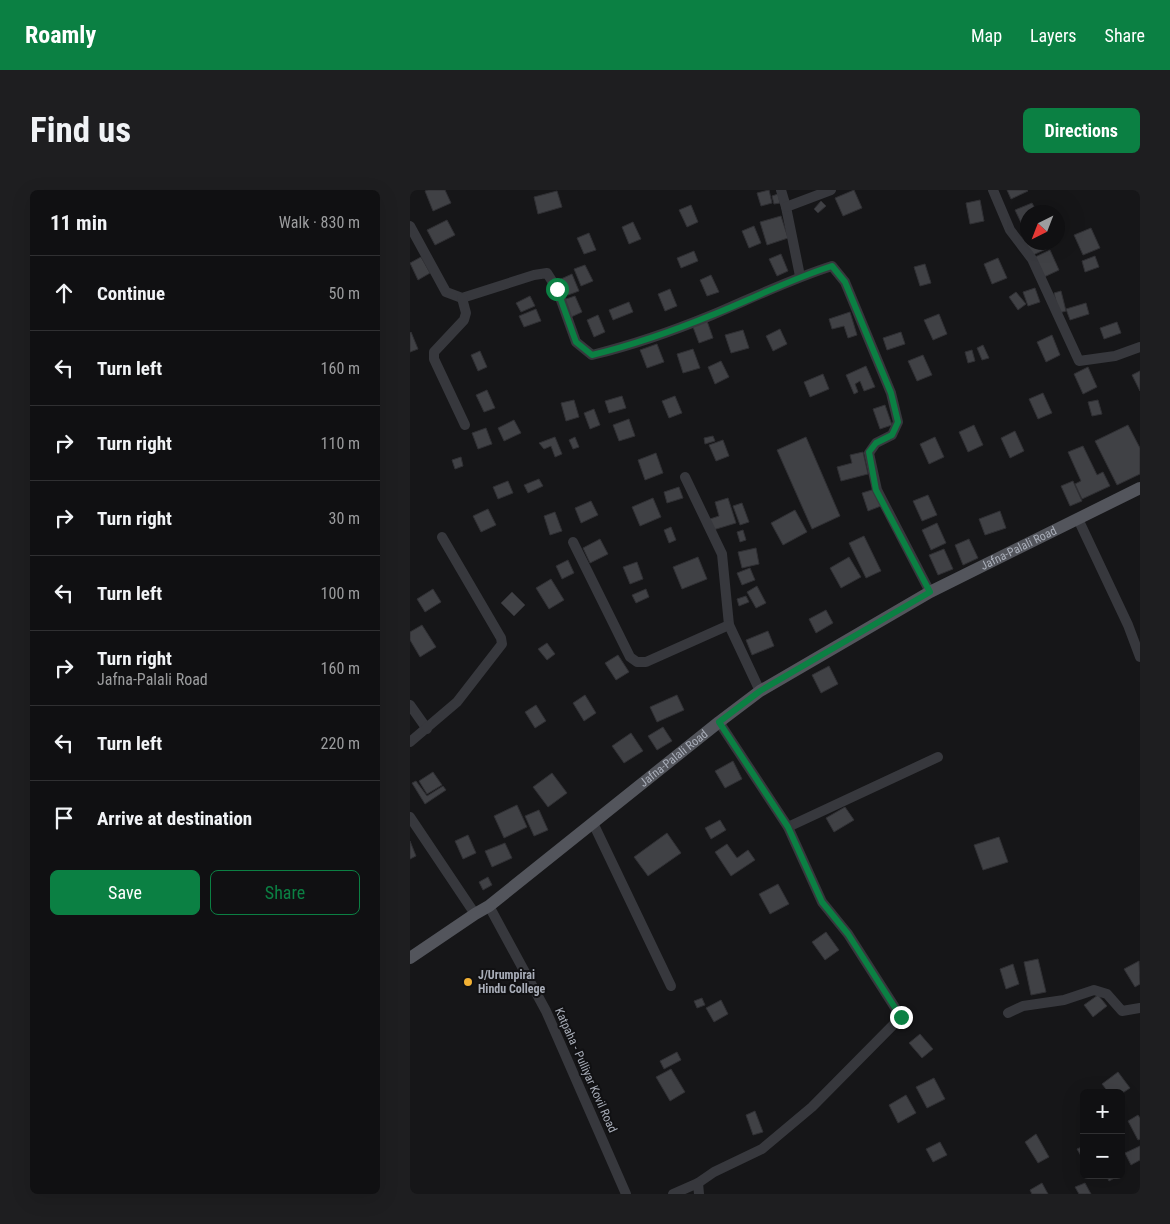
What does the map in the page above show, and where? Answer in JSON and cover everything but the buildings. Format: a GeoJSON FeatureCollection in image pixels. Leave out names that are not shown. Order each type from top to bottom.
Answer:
{"type":"FeatureCollection","features":[{"type":"Feature","properties":{"kind":"main road","name":"Jafna-Palali Road"},"geometry":{"type":"LineString","coordinates":[[410,958],[489,906],[760,691],[930,592],[1140,488]]}},
{"type":"Feature","properties":{"kind":"street"},"geometry":{"type":"LineString","coordinates":[[781,190],[800,276]]}},
{"type":"Feature","properties":{"kind":"street"},"geometry":{"type":"LineString","coordinates":[[786,207],[831,190]]}},
{"type":"Feature","properties":{"kind":"street"},"geometry":{"type":"LineString","coordinates":[[993,190],[1010,230],[1032,259],[1079,361],[1115,356],[1140,347]]}},
{"type":"Feature","properties":{"kind":"street"},"geometry":{"type":"LineString","coordinates":[[410,226],[413,239],[446,292],[462,298],[534,275],[547,274],[557,289],[576,342],[592,355],[627,346],[711,316],[800,276],[832,266],[845,282],[891,393],[898,422],[892,435],[876,443],[869,452],[876,490],[930,592]]}},
{"type":"Feature","properties":{"kind":"street"},"geometry":{"type":"LineString","coordinates":[[462,298],[466,313],[464,320],[434,352],[434,359],[465,425]]}},
{"type":"Feature","properties":{"kind":"street"},"geometry":{"type":"LineString","coordinates":[[685,477],[722,554],[730,625],[760,691]]}},
{"type":"Feature","properties":{"kind":"street"},"geometry":{"type":"LineString","coordinates":[[1078,519],[1128,625],[1140,657]]}},
{"type":"Feature","properties":{"kind":"street"},"geometry":{"type":"LineString","coordinates":[[410,742],[458,702],[502,644],[501,638],[442,537]]}},
{"type":"Feature","properties":{"kind":"street"},"geometry":{"type":"LineString","coordinates":[[573,542],[630,657],[637,662],[646,662],[730,625]]}},
{"type":"Feature","properties":{"kind":"street"},"geometry":{"type":"LineString","coordinates":[[410,705],[426,729]]}},
{"type":"Feature","properties":{"kind":"street"},"geometry":{"type":"LineString","coordinates":[[672,1194],[698,1183],[714,1172],[762,1149],[812,1107],[901,1017],[848,934],[822,902],[788,827],[719,722]]}},
{"type":"Feature","properties":{"kind":"street"},"geometry":{"type":"LineString","coordinates":[[788,827],[938,756]]}},
{"type":"Feature","properties":{"kind":"street"},"geometry":{"type":"LineString","coordinates":[[410,817],[475,914]]}},
{"type":"Feature","properties":{"kind":"street"},"geometry":{"type":"LineString","coordinates":[[593,823],[672,986]]}},
{"type":"Feature","properties":{"kind":"street","name":"Katpaha - Pulliyar Kovil Road"},"geometry":{"type":"LineString","coordinates":[[489,906],[546,1011],[626,1194]]}},
{"type":"Feature","properties":{"kind":"street"},"geometry":{"type":"LineString","coordinates":[[1008,1013],[1023,1006],[1064,1000],[1094,990],[1108,994],[1122,1011],[1140,1008]]}},
{"type":"Feature","properties":{"kind":"street"},"geometry":{"type":"LineString","coordinates":[[698,1183],[699,1194]]}},
{"type":"Feature","properties":{"kind":"place","name":"J/Urumpirai Hindu College"},"geometry":{"type":"Point","coordinates":[468,982]}},
{"type":"Feature","properties":{"kind":"route"},"geometry":{"type":"LineString","coordinates":[[557,289],[576,342],[592,355],[627,346],[711,316],[800,276],[832,266],[845,282],[891,393],[898,422],[892,435],[876,443],[869,452],[876,490],[930,592],[760,691],[719,722],[788,827],[822,902],[848,934],[901,1017]]}}]}
